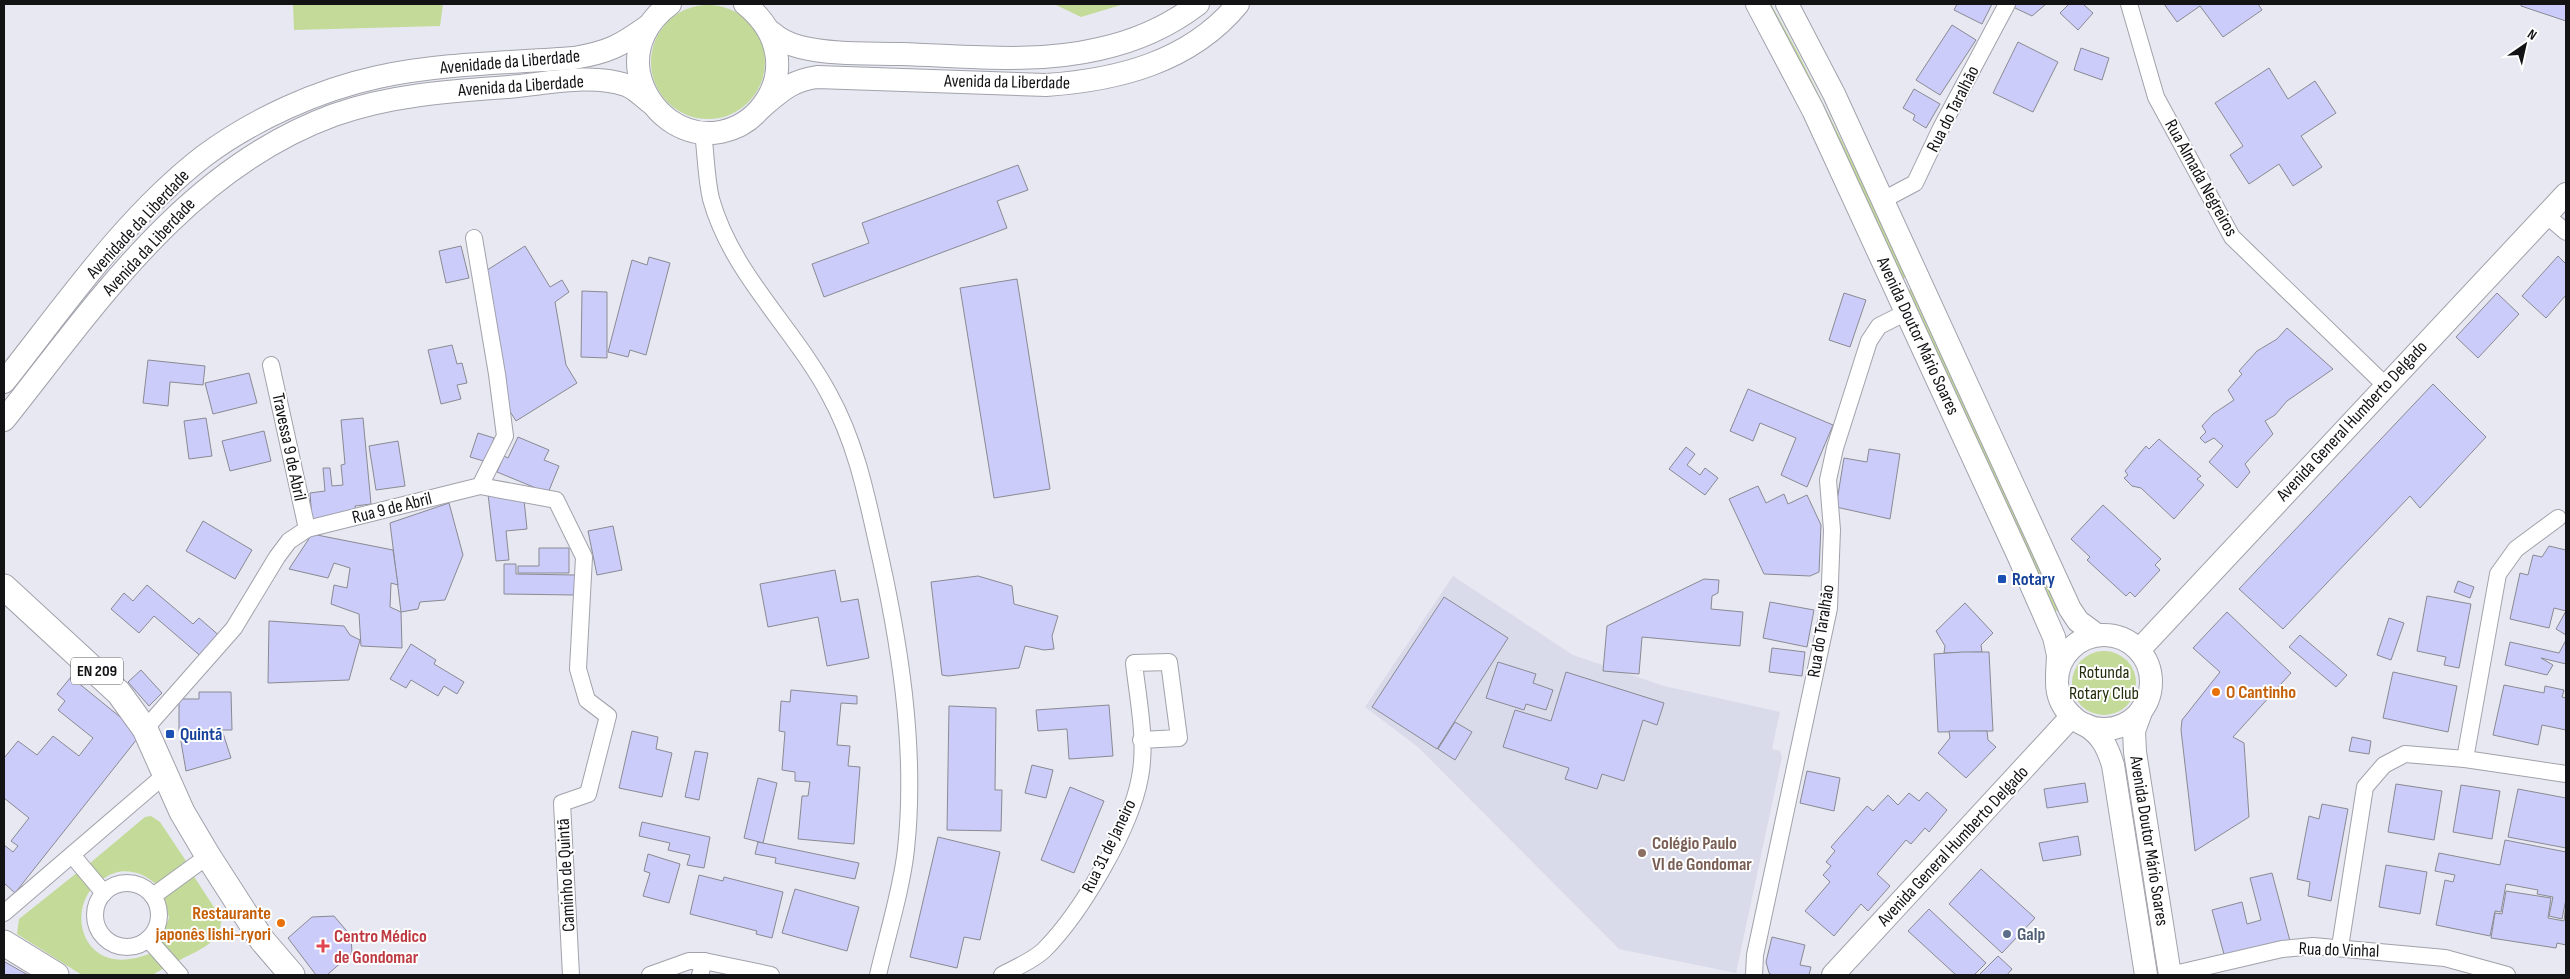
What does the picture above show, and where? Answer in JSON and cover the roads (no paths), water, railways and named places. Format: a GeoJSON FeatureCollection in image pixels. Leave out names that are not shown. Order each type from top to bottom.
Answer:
{"type":"FeatureCollection","features":[{"type":"Feature","properties":{"kind":"main road"},"geometry":{"type":"LineString","coordinates":[[670,4],[659,12],[648,26],[640,44],[638,65],[642,85],[651,103],[661,115],[674,124],[703,132]]}},
{"type":"Feature","properties":{"kind":"main road"},"geometry":{"type":"LineString","coordinates":[[745,4],[759,15],[771,32],[777,50],[778,70],[773,90],[762,107]]}},
{"type":"Feature","properties":{"kind":"main road","name":"Avenida da Liberdade"},"geometry":{"type":"LineString","coordinates":[[771,32],[784,43],[826,51],[1017,57],[1053,56],[1098,50],[1132,41],[1164,28],[1198,4]]}},
{"type":"Feature","properties":{"kind":"main road","name":"Avenida da Liberdade"},"geometry":{"type":"LineString","coordinates":[[703,132],[736,127],[788,86],[798,80],[817,77],[1046,85],[1080,82],[1121,75],[1170,58],[1202,38],[1238,4]]}},
{"type":"Feature","properties":{"kind":"main road","name":"Avenida Doutor Mário Soares"},"geometry":{"type":"LineString","coordinates":[[1757,4],[1814,110],[2054,637],[2058,654],[2057,675]]}},
{"type":"Feature","properties":{"kind":"main road","name":"Avenida Doutor Mário Soares"},"geometry":{"type":"LineString","coordinates":[[1787,4],[1834,94],[2070,609],[2078,621],[2097,635]]}},
{"type":"Feature","properties":{"kind":"main road","name":"Avenidade da Liberdade"},"geometry":{"type":"LineString","coordinates":[[4,382],[98,263],[152,204],[205,156],[261,121],[297,103],[377,77],[419,70],[574,58],[596,54],[620,46],[648,26]]}},
{"type":"Feature","properties":{"kind":"main road","name":"Avenida da Liberdade"},"geometry":{"type":"LineString","coordinates":[[4,420],[118,277],[168,222],[226,173],[290,134],[335,115],[377,103],[455,91],[594,80],[627,85],[651,103]]}},
{"type":"Feature","properties":{"kind":"main road","name":"Avenida General Humberto Delgado"},"geometry":{"type":"LineString","coordinates":[[2139,650],[2385,385],[2566,194]]}},
{"type":"Feature","properties":{"kind":"main road","name":"EN 209"},"geometry":{"type":"LineString","coordinates":[[4,587],[95,669],[118,693],[145,730],[182,812],[208,856],[262,940],[292,975]]}},
{"type":"Feature","properties":{"kind":"main road"},"geometry":{"type":"LineString","coordinates":[[2097,635],[2112,635],[2125,640],[2139,650],[2147,664],[2151,679],[2149,694],[2142,708],[2131,721],[2115,728],[2101,728],[2079,721],[2060,698],[2057,675],[2061,661],[2070,648],[2082,639],[2097,635]]}},
{"type":"Feature","properties":{"kind":"main road","name":"Avenida Doutor Mário Soares"},"geometry":{"type":"LineString","coordinates":[[2142,708],[2134,730],[2134,742],[2170,975]]}},
{"type":"Feature","properties":{"kind":"main road","name":"Avenida Doutor Mário Soares"},"geometry":{"type":"LineString","coordinates":[[2079,721],[2101,736],[2113,764],[2146,975]]}},
{"type":"Feature","properties":{"kind":"main road","name":"Avenida General Humberto Delgado"},"geometry":{"type":"LineString","coordinates":[[1833,975],[2079,721]]}},
{"type":"Feature","properties":{"kind":"main road"},"geometry":{"type":"LineString","coordinates":[[4,943],[56,975]]}},
{"type":"Feature","properties":{"kind":"street","name":"Rua do Taralhão"},"geometry":{"type":"LineString","coordinates":[[1883,200],[1915,183],[1941,128],[2007,4]]}},
{"type":"Feature","properties":{"kind":"street","name":"Rua Almada Negreiros"},"geometry":{"type":"LineString","coordinates":[[2128,4],[2156,98],[2232,237],[2385,385]]}},
{"type":"Feature","properties":{"kind":"street"},"geometry":{"type":"LineString","coordinates":[[703,132],[711,198],[722,228],[747,275],[804,354],[828,392],[846,428],[862,478],[883,566],[894,628],[902,691],[910,791],[906,850],[878,975]]}},
{"type":"Feature","properties":{"kind":"street"},"geometry":{"type":"LineString","coordinates":[[2546,216],[2566,232]]}},
{"type":"Feature","properties":{"kind":"street"},"geometry":{"type":"LineString","coordinates":[[474,238],[497,374],[505,436],[480,486]]}},
{"type":"Feature","properties":{"kind":"street","name":"Rua do Taralhão"},"geometry":{"type":"LineString","coordinates":[[1755,974],[1755,955],[1829,608],[1832,530],[1828,480],[1833,456],[1869,341],[1879,326],[1907,312]]}},
{"type":"Feature","properties":{"kind":"street","name":"Travessa 9 de Abril"},"geometry":{"type":"LineString","coordinates":[[271,365],[308,529]]}},
{"type":"Feature","properties":{"kind":"street","name":"Rua 9 de Abril"},"geometry":{"type":"LineString","coordinates":[[145,730],[234,628],[277,557],[289,541],[308,529],[480,486]]}},
{"type":"Feature","properties":{"kind":"street","name":"Caminho de Quintã"},"geometry":{"type":"LineString","coordinates":[[480,486],[556,500],[584,557],[578,669],[587,700],[608,716],[588,794],[562,804],[571,975]]}},
{"type":"Feature","properties":{"kind":"street"},"geometry":{"type":"LineString","coordinates":[[2465,759],[2498,574],[2516,549],[2558,518]]}},
{"type":"Feature","properties":{"kind":"street","name":"Rua 31 de Janeiro"},"geometry":{"type":"LineString","coordinates":[[1002,975],[1043,951],[1076,911],[1100,874],[1125,821],[1140,778],[1142,740],[1134,663],[1169,662],[1179,738],[1142,740]]}},
{"type":"Feature","properties":{"kind":"street"},"geometry":{"type":"LineString","coordinates":[[2340,947],[2365,787],[2384,765],[2405,754],[2465,759],[2566,774]]}},
{"type":"Feature","properties":{"kind":"street"},"geometry":{"type":"LineString","coordinates":[[4,913],[166,774]]}},
{"type":"Feature","properties":{"kind":"street"},"geometry":{"type":"LineString","coordinates":[[72,855],[104,893]]}},
{"type":"Feature","properties":{"kind":"street"},"geometry":{"type":"LineString","coordinates":[[153,896],[208,856]]}},
{"type":"Feature","properties":{"kind":"street"},"geometry":{"type":"LineString","coordinates":[[125,883],[136,884],[153,896],[159,916],[157,927],[148,939],[133,946],[123,946],[104,937],[96,918],[96,908],[104,893],[115,885],[125,883]]}},
{"type":"Feature","properties":{"kind":"street"},"geometry":{"type":"LineString","coordinates":[[148,939],[180,975]]}},
{"type":"Feature","properties":{"kind":"street","name":"Rua do Vinhal"},"geometry":{"type":"LineString","coordinates":[[2170,975],[2282,949],[2340,947],[2446,958],[2507,975]]}},
{"type":"Feature","properties":{"kind":"street"},"geometry":{"type":"LineString","coordinates":[[650,975],[689,961],[702,968],[771,975]]}},
{"type":"Feature","properties":{"kind":"place","name":"Rotary"},"geometry":{"type":"Point","coordinates":[2002,579]}},
{"type":"Feature","properties":{"kind":"place","name":"O Cantinho"},"geometry":{"type":"Point","coordinates":[2216,692]}},
{"type":"Feature","properties":{"kind":"place","name":"Quintã"},"geometry":{"type":"Point","coordinates":[170,734]}},
{"type":"Feature","properties":{"kind":"place","name":"Colégio Paulo VI de Gondomar"},"geometry":{"type":"Point","coordinates":[1642,853]}},
{"type":"Feature","properties":{"kind":"place","name":"Restaurante japonês lishi-ryori"},"geometry":{"type":"Point","coordinates":[281,923]}},
{"type":"Feature","properties":{"kind":"place","name":"Galp"},"geometry":{"type":"Point","coordinates":[2007,934]}},
{"type":"Feature","properties":{"kind":"place","name":"Centro Médico de Gondomar"},"geometry":{"type":"Point","coordinates":[323,946]}},
{"type":"Feature","properties":{"kind":"park label","name":"Rotunda Rotary Club"},"geometry":{"type":"Point","coordinates":[2104,682]}}]}
